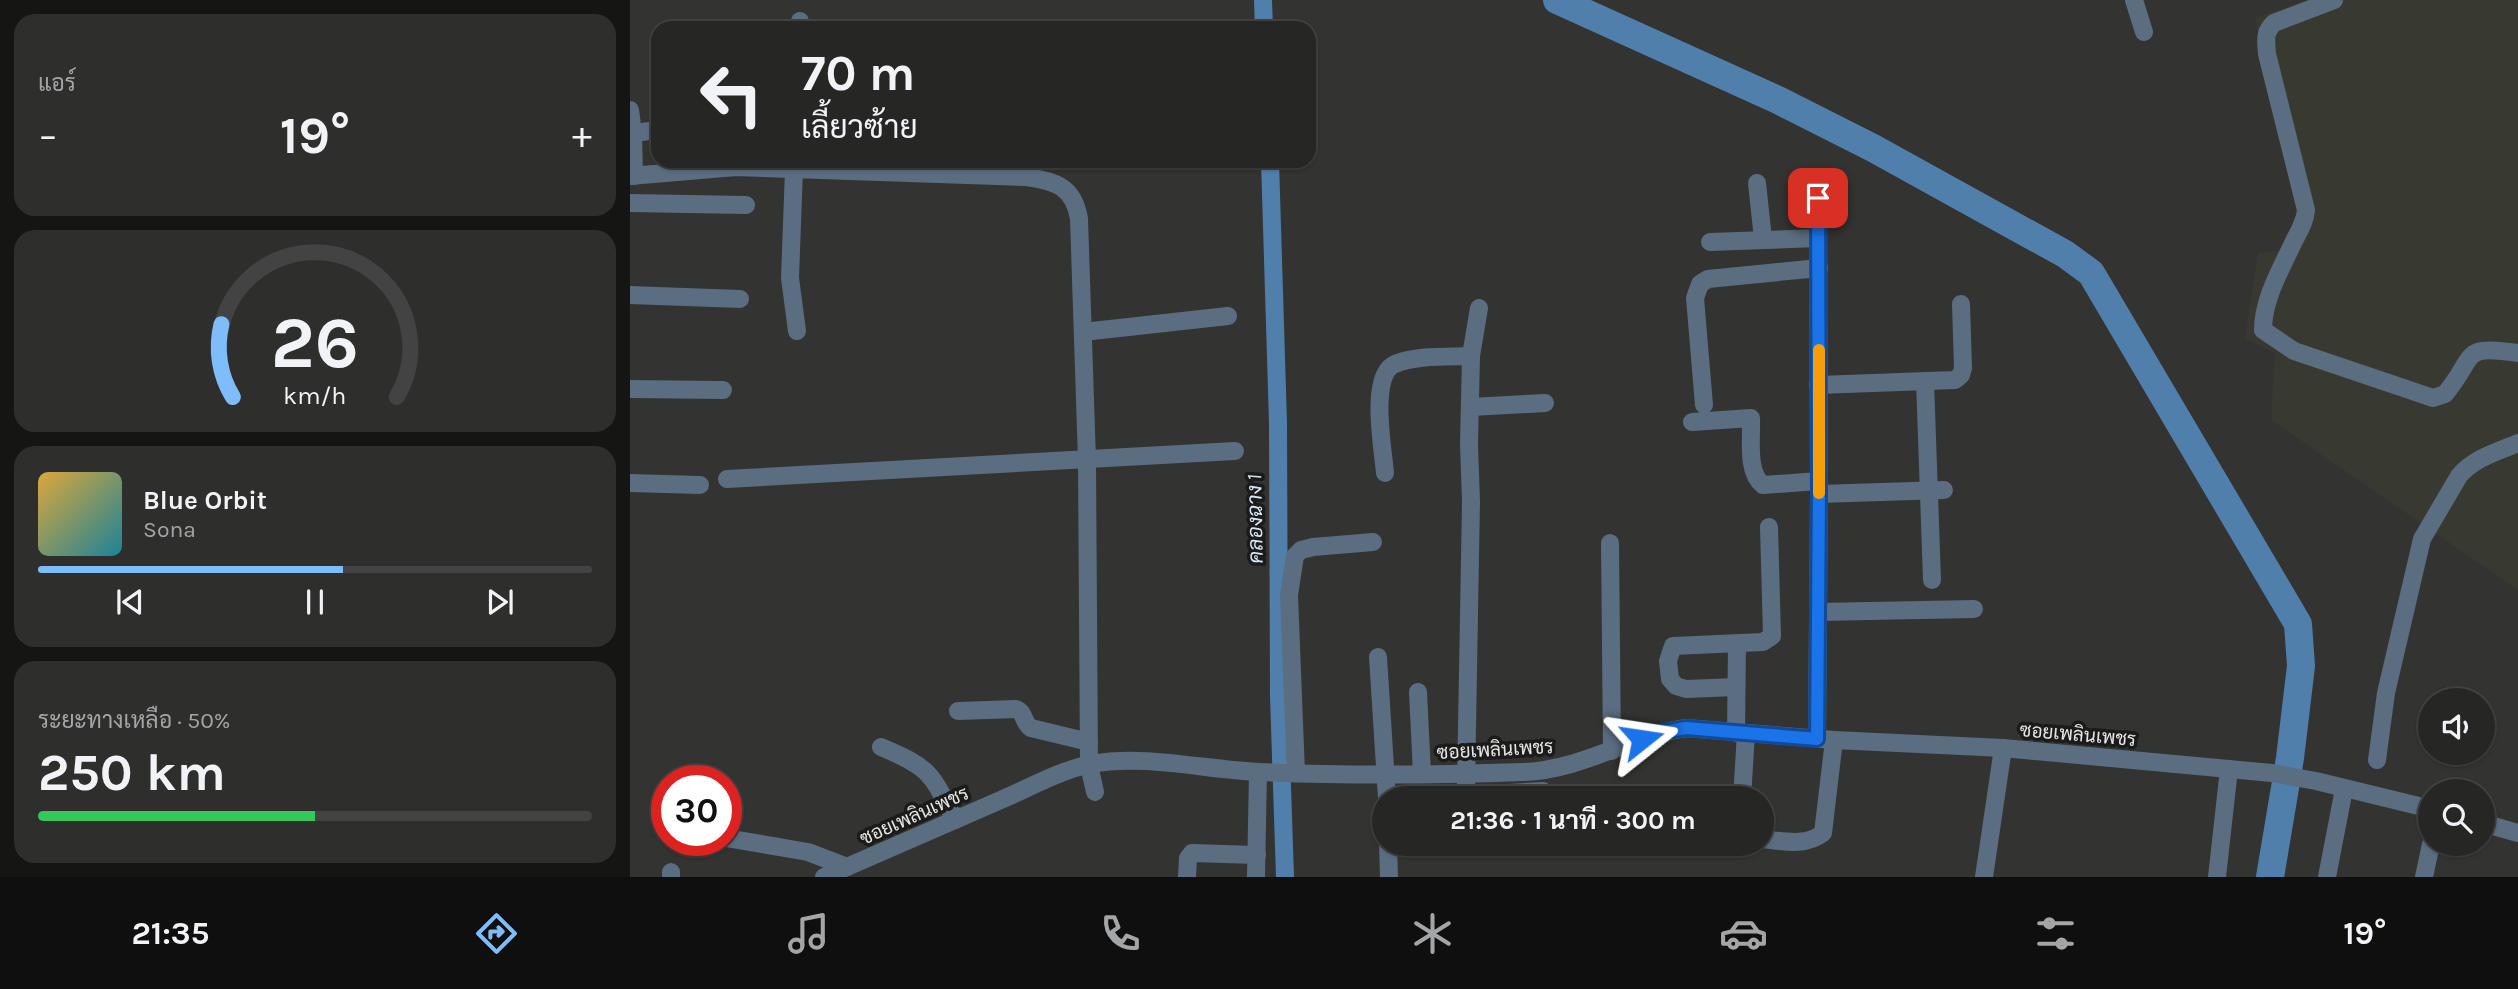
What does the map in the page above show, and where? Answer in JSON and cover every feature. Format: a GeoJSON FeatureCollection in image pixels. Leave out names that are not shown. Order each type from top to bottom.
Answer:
{"type":"FeatureCollection","features":[{"type":"Feature","properties":{"kind":"street"},"geometry":{"type":"LineString","coordinates":[[2134,0],[2144,32]]}},
{"type":"Feature","properties":{"kind":"street"},"geometry":{"type":"LineString","coordinates":[[2334,0],[2274,23],[2267,30],[2267,54],[2306,210],[2271,292],[2263,318],[2263,330],[2294,351],[2432,398],[2445,394],[2469,356],[2478,350],[2518,353]]}},
{"type":"Feature","properties":{"kind":"street"},"geometry":{"type":"LineString","coordinates":[[630,110],[633,133],[632,176],[690,168]]}},
{"type":"Feature","properties":{"kind":"street"},"geometry":{"type":"LineString","coordinates":[[633,133],[651,131]]}},
{"type":"Feature","properties":{"kind":"street"},"geometry":{"type":"LineString","coordinates":[[765,168],[800,168]]}},
{"type":"Feature","properties":{"kind":"street"},"geometry":{"type":"LineString","coordinates":[[903,168],[1046,180],[1061,187],[1077,205],[1087,460],[1089,765],[1095,792]]}},
{"type":"Feature","properties":{"kind":"street"},"geometry":{"type":"LineString","coordinates":[[794,169],[790,278],[797,331]]}},
{"type":"Feature","properties":{"kind":"street"},"geometry":{"type":"LineString","coordinates":[[1774,840],[1803,842],[1823,834],[1825,740],[1818,612],[1818,179]]}},
{"type":"Feature","properties":{"kind":"street"},"geometry":{"type":"LineString","coordinates":[[1757,183],[1763,239]]}},
{"type":"Feature","properties":{"kind":"street"},"geometry":{"type":"LineString","coordinates":[[630,203],[746,205]]}},
{"type":"Feature","properties":{"kind":"street"},"geometry":{"type":"LineString","coordinates":[[1710,242],[1818,237]]}},
{"type":"Feature","properties":{"kind":"street"},"geometry":{"type":"LineString","coordinates":[[1704,405],[1695,298],[1700,284],[1708,279],[1819,268]]}},
{"type":"Feature","properties":{"kind":"street"},"geometry":{"type":"LineString","coordinates":[[630,295],[740,299]]}},
{"type":"Feature","properties":{"kind":"street"},"geometry":{"type":"LineString","coordinates":[[1818,385],[1955,380],[1961,375],[1963,368],[1961,304]]}},
{"type":"Feature","properties":{"kind":"street"},"geometry":{"type":"LineString","coordinates":[[1467,786],[1464,773],[1471,514],[1471,356],[1479,308]]}},
{"type":"Feature","properties":{"kind":"street"},"geometry":{"type":"LineString","coordinates":[[1083,332],[1228,316]]}},
{"type":"Feature","properties":{"kind":"street"},"geometry":{"type":"LineString","coordinates":[[1385,473],[1379,392],[1388,369],[1394,364],[1408,361],[1471,356]]}},
{"type":"Feature","properties":{"kind":"street"},"geometry":{"type":"LineString","coordinates":[[1925,381],[1937,490],[1933,580]]}},
{"type":"Feature","properties":{"kind":"street"},"geometry":{"type":"LineString","coordinates":[[630,389],[723,390]]}},
{"type":"Feature","properties":{"kind":"street"},"geometry":{"type":"LineString","coordinates":[[1471,407],[1545,403]]}},
{"type":"Feature","properties":{"kind":"street"},"geometry":{"type":"LineString","coordinates":[[1692,422],[1751,418],[1753,471],[1763,485],[1937,490]]}},
{"type":"Feature","properties":{"kind":"street"},"geometry":{"type":"LineString","coordinates":[[2377,760],[2386,693],[2422,539],[2467,467],[2479,459],[2518,443]]}},
{"type":"Feature","properties":{"kind":"street"},"geometry":{"type":"LineString","coordinates":[[727,479],[1235,451]]}},
{"type":"Feature","properties":{"kind":"street"},"geometry":{"type":"LineString","coordinates":[[630,483],[700,485]]}},
{"type":"Feature","properties":{"kind":"street"},"geometry":{"type":"LineString","coordinates":[[1736,687],[1686,689],[1676,686],[1670,679],[1668,661],[1674,646],[1763,642],[1772,636],[1769,527]]}},
{"type":"Feature","properties":{"kind":"street"},"geometry":{"type":"LineString","coordinates":[[1256,877],[1256,855],[1281,773],[1289,595],[1295,556],[1301,550],[1313,547],[1373,542]]}},
{"type":"Feature","properties":{"kind":"street"},"geometry":{"type":"LineString","coordinates":[[1610,543],[1612,751]]}},
{"type":"Feature","properties":{"kind":"street"},"geometry":{"type":"LineString","coordinates":[[1818,612],[1974,609]]}},
{"type":"Feature","properties":{"kind":"street"},"geometry":{"type":"LineString","coordinates":[[1737,644],[1736,687],[1741,733],[1741,786]]}},
{"type":"Feature","properties":{"kind":"street"},"geometry":{"type":"LineString","coordinates":[[1378,657],[1386,786]]}},
{"type":"Feature","properties":{"kind":"street"},"geometry":{"type":"LineString","coordinates":[[1418,692],[1422,774]]}},
{"type":"Feature","properties":{"kind":"street"},"geometry":{"type":"LineString","coordinates":[[958,711],[1016,709],[1023,713],[1027,726],[1031,728],[1089,743]]}},
{"type":"Feature","properties":{"kind":"street","name":"ซอยเพลินเพชร"},"geometry":{"type":"LineString","coordinates":[[824,877],[1089,765],[1136,762],[1281,773],[1386,775],[1540,770],[1584,762],[1663,732],[1686,728],[1825,740],[2003,748],[2272,773],[2418,805]]}},
{"type":"Feature","properties":{"kind":"street"},"geometry":{"type":"LineString","coordinates":[[881,747],[913,761],[927,771],[955,820]]}},
{"type":"Feature","properties":{"kind":"street"},"geometry":{"type":"LineString","coordinates":[[1984,877],[2003,748]]}},
{"type":"Feature","properties":{"kind":"street"},"geometry":{"type":"LineString","coordinates":[[2217,877],[2229,769]]}},
{"type":"Feature","properties":{"kind":"street"},"geometry":{"type":"LineString","coordinates":[[1540,770],[1542,786]]}},
{"type":"Feature","properties":{"kind":"street"},"geometry":{"type":"LineString","coordinates":[[2327,877],[2344,789]]}},
{"type":"Feature","properties":{"kind":"street"},"geometry":{"type":"LineString","coordinates":[[2495,826],[2518,833]]}},
{"type":"Feature","properties":{"kind":"street"},"geometry":{"type":"LineString","coordinates":[[742,841],[815,854],[847,867]]}},
{"type":"Feature","properties":{"kind":"street"},"geometry":{"type":"LineString","coordinates":[[1187,877],[1188,858],[1192,853],[1256,855]]}},
{"type":"Feature","properties":{"kind":"street"},"geometry":{"type":"LineString","coordinates":[[1389,856],[1390,877]]}},
{"type":"Feature","properties":{"kind":"street"},"geometry":{"type":"LineString","coordinates":[[2424,877],[2428,856]]}},
{"type":"Feature","properties":{"kind":"shaded area"},"geometry":{"type":"Polygon","coordinates":[[[2307,0],[2518,0],[2518,590],[2271,420],[2275,353],[2245,338],[2258,253],[2285,250],[2306,212],[2255,18],[2307,0]]]}},
{"type":"Feature","properties":{"kind":"waterway","name":"คลองฉาง 1"},"geometry":{"type":"LineString","coordinates":[[1263,0],[1264,21]]}},
{"type":"Feature","properties":{"kind":"waterway"},"geometry":{"type":"LineString","coordinates":[[1557,0],[1778,100],[1873,148],[2065,254],[2091,273],[2298,624],[2301,666],[2290,758],[2270,877]]}},
{"type":"Feature","properties":{"kind":"waterway","name":"คลองฉาง 1"},"geometry":{"type":"LineString","coordinates":[[1270,168],[1278,423],[1279,696],[1285,877]]}},
{"type":"Feature","properties":{"kind":"slow traffic"},"geometry":{"type":"LineString","coordinates":[[1819,350],[1819,493]]}},
{"type":"Feature","properties":{"kind":"route"},"geometry":{"type":"LineString","coordinates":[[1642,739],[1686,728],[1817,739],[1818,198]]}}]}
